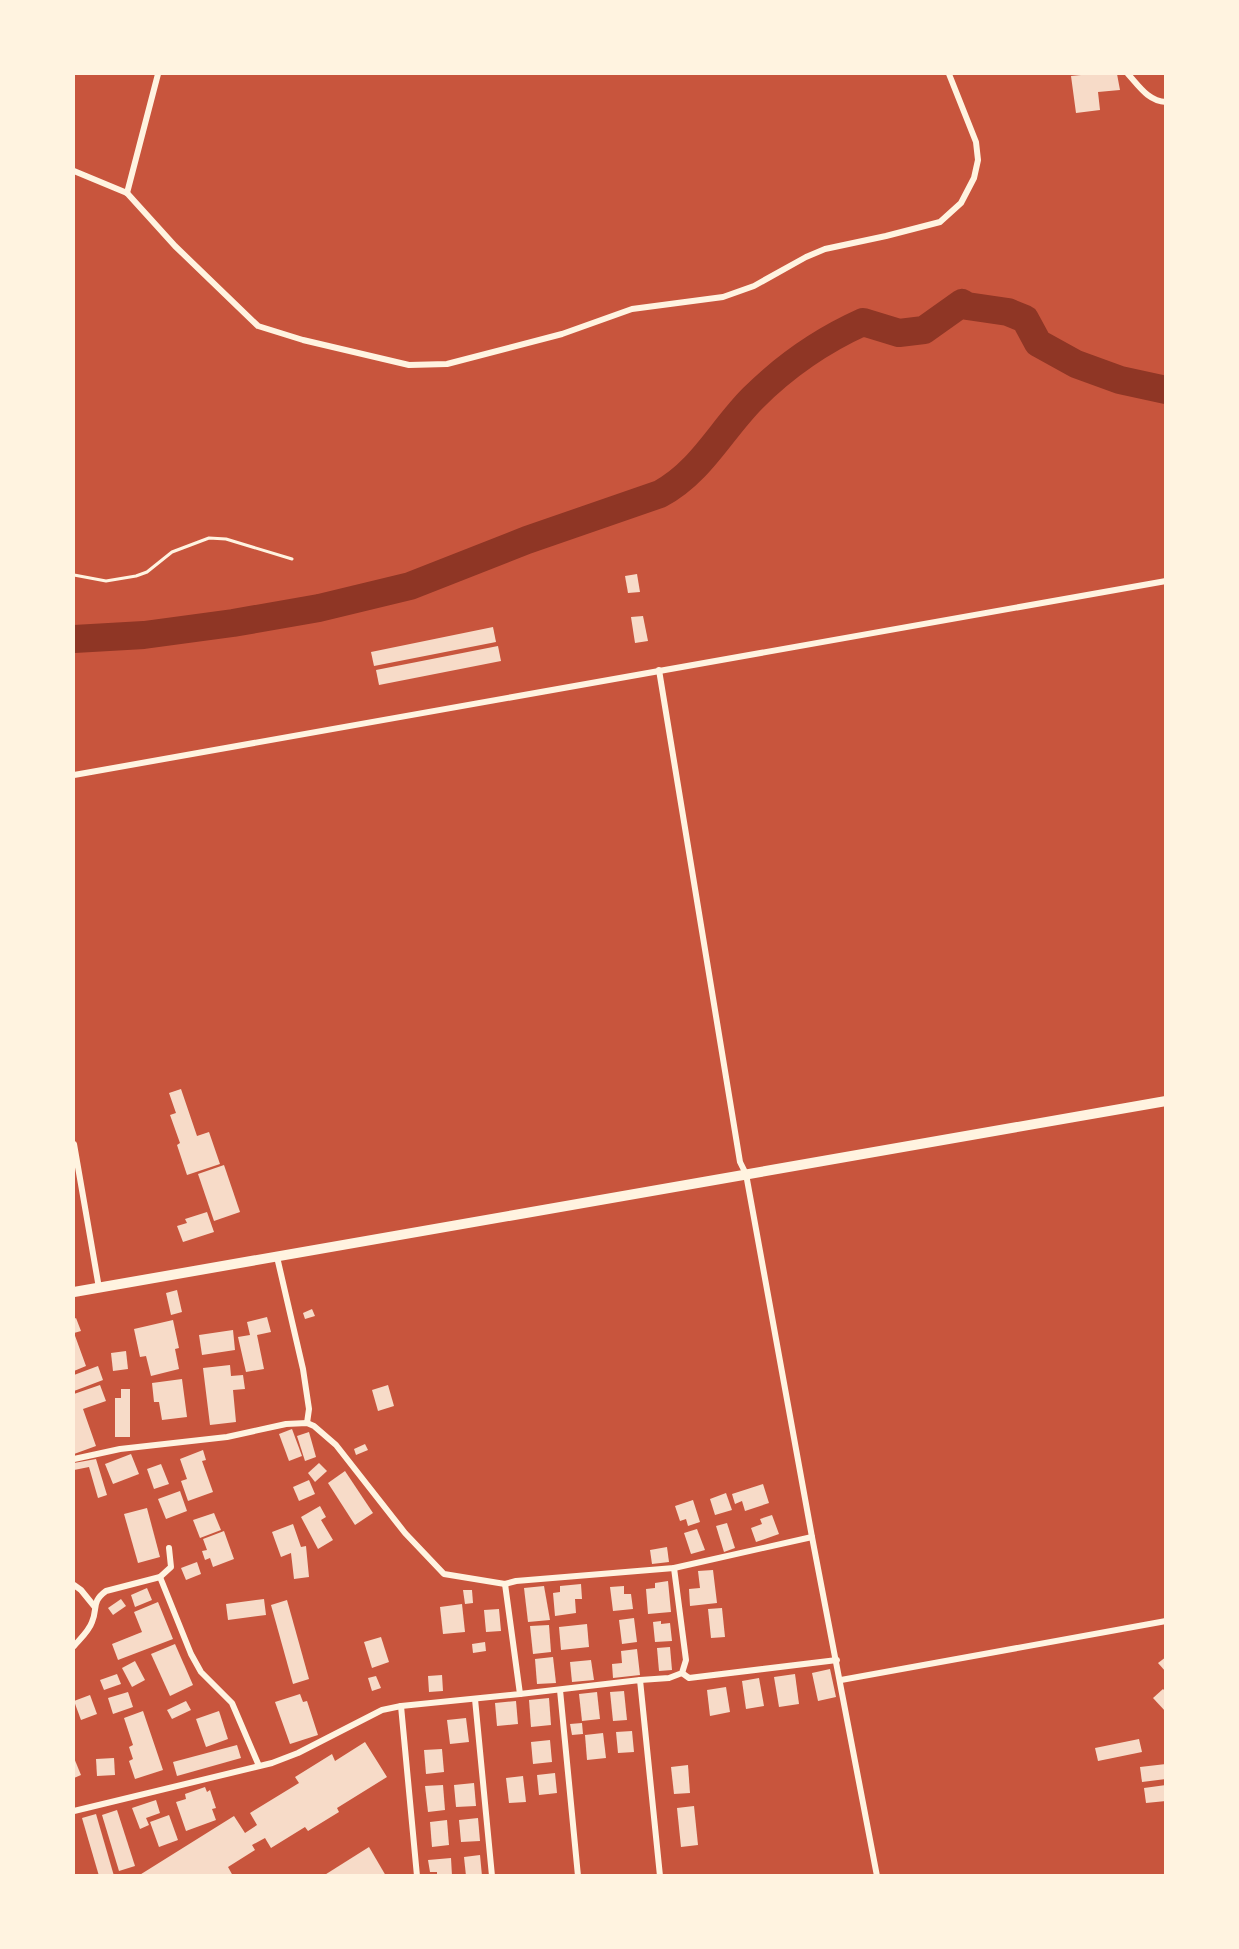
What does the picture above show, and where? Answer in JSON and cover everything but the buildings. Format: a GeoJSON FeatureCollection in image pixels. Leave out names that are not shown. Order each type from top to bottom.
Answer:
{"type":"FeatureCollection","features":[{"type":"Feature","properties":{"kind":"street"},"geometry":{"type":"LineString","coordinates":[[127,193],[158,74]]}},
{"type":"Feature","properties":{"kind":"street"},"geometry":{"type":"LineString","coordinates":[[74,171],[127,193],[176,246],[258,326],[303,340],[409,365],[447,364],[562,334],[632,309],[723,297],[754,286],[806,256],[825,249],[886,237],[940,222],[961,202],[974,178],[978,160],[976,142],[949,74]]}},
{"type":"Feature","properties":{"kind":"street"},"geometry":{"type":"LineString","coordinates":[[1128,74],[1148,96],[1154,100],[1166,102]]}},
{"type":"Feature","properties":{"kind":"street"},"geometry":{"type":"LineString","coordinates":[[74,775],[1166,581]]}},
{"type":"Feature","properties":{"kind":"street"},"geometry":{"type":"LineString","coordinates":[[659,670],[740,1162],[746,1174],[812,1537],[877,1875]]}},
{"type":"Feature","properties":{"kind":"street"},"geometry":{"type":"LineString","coordinates":[[74,1292],[1166,1101]]}},
{"type":"Feature","properties":{"kind":"street"},"geometry":{"type":"LineString","coordinates":[[74,1144],[99,1288]]}},
{"type":"Feature","properties":{"kind":"street"},"geometry":{"type":"LineString","coordinates":[[277,1257],[305,1380],[309,1409],[307,1423]]}},
{"type":"Feature","properties":{"kind":"street"},"geometry":{"type":"LineString","coordinates":[[74,1459],[120,1449],[227,1437],[286,1424],[307,1423],[314,1426],[336,1445],[405,1533],[444,1574],[505,1584],[516,1581],[674,1568],[812,1537]]}},
{"type":"Feature","properties":{"kind":"street"},"geometry":{"type":"LineString","coordinates":[[74,1646],[92,1624],[94,1606],[99,1596],[106,1591],[160,1577],[168,1572],[171,1567],[169,1548]]}},
{"type":"Feature","properties":{"kind":"street"},"geometry":{"type":"LineString","coordinates":[[674,1568],[686,1660],[682,1673]]}},
{"type":"Feature","properties":{"kind":"street"},"geometry":{"type":"LineString","coordinates":[[160,1577],[190,1654],[201,1672],[232,1703],[259,1766]]}},
{"type":"Feature","properties":{"kind":"street"},"geometry":{"type":"LineString","coordinates":[[505,1584],[520,1694]]}},
{"type":"Feature","properties":{"kind":"street"},"geometry":{"type":"LineString","coordinates":[[74,1585],[94,1606]]}},
{"type":"Feature","properties":{"kind":"street"},"geometry":{"type":"LineString","coordinates":[[841,1680],[1166,1621]]}},
{"type":"Feature","properties":{"kind":"street"},"geometry":{"type":"LineString","coordinates":[[682,1673],[689,1678],[837,1660]]}},
{"type":"Feature","properties":{"kind":"street"},"geometry":{"type":"LineString","coordinates":[[74,1811],[259,1766],[298,1753],[382,1710],[401,1706],[669,1678],[682,1673]]}},
{"type":"Feature","properties":{"kind":"street"},"geometry":{"type":"LineString","coordinates":[[640,1680],[660,1875]]}},
{"type":"Feature","properties":{"kind":"street"},"geometry":{"type":"LineString","coordinates":[[560,1689],[578,1875]]}},
{"type":"Feature","properties":{"kind":"street"},"geometry":{"type":"LineString","coordinates":[[475,1699],[492,1875]]}},
{"type":"Feature","properties":{"kind":"street"},"geometry":{"type":"LineString","coordinates":[[401,1706],[417,1875]]}},
{"type":"Feature","properties":{"kind":"path"},"geometry":{"type":"LineString","coordinates":[[74,574],[106,581],[136,576],[147,572],[172,552],[209,537],[226,538],[292,559]]}},
{"type":"Feature","properties":{"kind":"waterway"},"geometry":{"type":"LineString","coordinates":[[74,639],[144,635],[233,623],[319,608],[410,586],[527,540],[660,494],[687,474],[710,450],[741,410],[778,376],[819,346],[863,322],[899,333],[924,330],[962,303],[967,306],[1008,312],[1025,319],[1038,343],[1076,364],[1120,380],[1166,390]]}}]}
